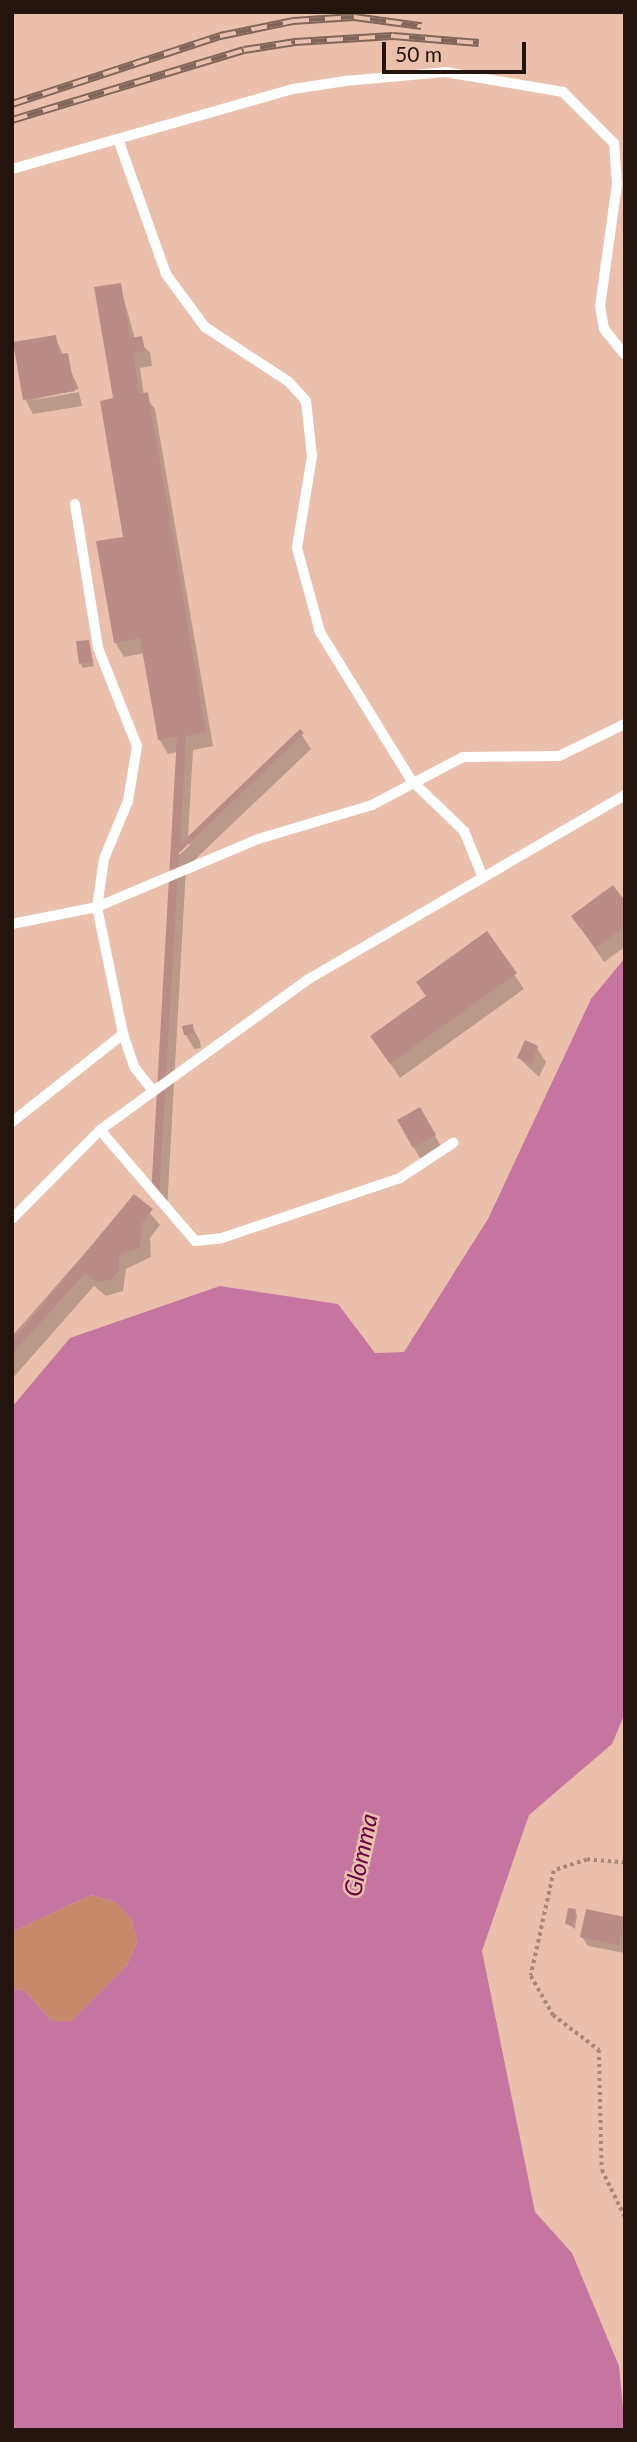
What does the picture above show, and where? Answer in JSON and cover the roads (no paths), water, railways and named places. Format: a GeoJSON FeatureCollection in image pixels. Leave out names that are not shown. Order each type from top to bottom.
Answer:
{"type":"FeatureCollection","features":[{"type":"Feature","properties":{"kind":"lane"},"geometry":{"type":"LineString","coordinates":[[12,169],[293,89],[345,81],[445,72],[563,92],[614,143],[617,184],[600,306],[604,328],[625,355]]}},
{"type":"Feature","properties":{"kind":"lane"},"geometry":{"type":"LineString","coordinates":[[118,139],[166,275],[205,327],[289,382],[306,401],[312,456],[297,548],[305,592],[320,632],[411,780],[464,831],[482,875]]}},
{"type":"Feature","properties":{"kind":"lane"},"geometry":{"type":"LineString","coordinates":[[75,504],[98,648],[136,746],[128,801],[104,859],[97,907],[123,1034],[135,1068],[152,1090]]}},
{"type":"Feature","properties":{"kind":"lane"},"geometry":{"type":"LineString","coordinates":[[12,924],[97,907],[258,839],[372,805],[411,780],[463,757],[559,756],[625,724]]}},
{"type":"Feature","properties":{"kind":"lane"},"geometry":{"type":"LineString","coordinates":[[12,1219],[100,1130],[307,980],[482,875],[625,796]]}},
{"type":"Feature","properties":{"kind":"lane"},"geometry":{"type":"LineString","coordinates":[[12,1122],[123,1034]]}},
{"type":"Feature","properties":{"kind":"lane"},"geometry":{"type":"LineString","coordinates":[[100,1130],[195,1241],[222,1238],[400,1178],[453,1143]]}},
{"type":"Feature","properties":{"kind":"water","name":"Glomma"},"geometry":{"type":"Polygon","coordinates":[[[625,958],[625,1713],[612,1744],[529,1815],[482,1951],[535,2212],[572,2253],[619,2366],[625,2430],[12,2430],[12,1989],[24,1990],[52,2021],[71,2021],[127,1965],[137,1942],[132,1920],[115,1902],[91,1895],[12,1932],[12,1407],[70,1338],[220,1286],[338,1304],[375,1353],[404,1352],[488,1219],[591,999],[625,958]]]}},
{"type":"Feature","properties":{"kind":"railway"},"geometry":{"type":"LineString","coordinates":[[12,104],[220,36],[293,21],[354,17],[421,26]]}},
{"type":"Feature","properties":{"kind":"railway"},"geometry":{"type":"LineString","coordinates":[[12,120],[244,50],[295,42],[393,36],[479,43]]}}]}
